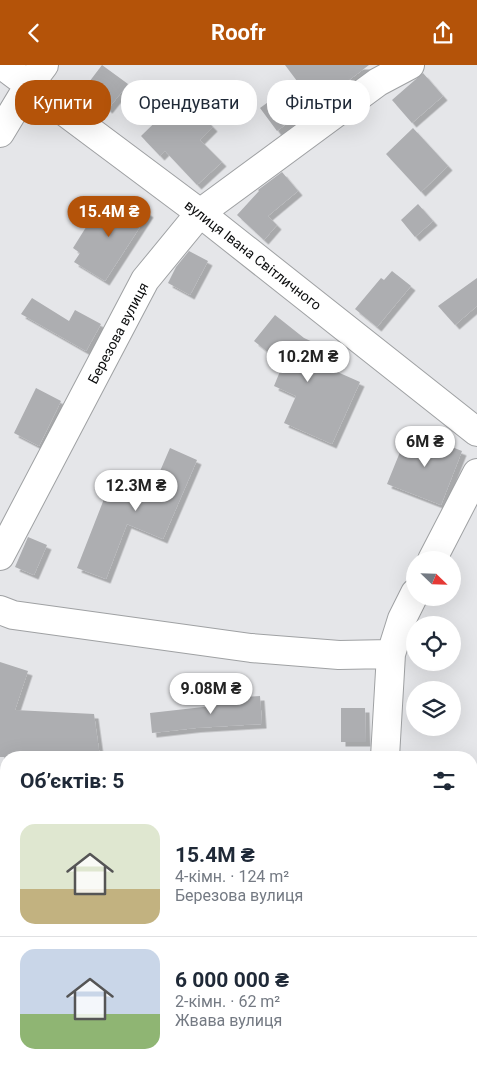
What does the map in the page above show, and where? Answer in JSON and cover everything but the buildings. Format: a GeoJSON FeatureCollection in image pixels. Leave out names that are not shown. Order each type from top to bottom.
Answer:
{"type":"FeatureCollection","features":[{"type":"Feature","properties":{"kind":"street","name":"вулиця Івана Світличного"},"geometry":{"type":"LineString","coordinates":[[2,65],[36,75],[200,213],[477,432]]}},
{"type":"Feature","properties":{"kind":"street","name":"Березова вулиця"},"geometry":{"type":"LineString","coordinates":[[0,556],[145,280],[200,213],[378,82],[410,65]]}},
{"type":"Feature","properties":{"kind":"street"},"geometry":{"type":"LineString","coordinates":[[0,133],[36,75]]}},
{"type":"Feature","properties":{"kind":"street"},"geometry":{"type":"LineString","coordinates":[[437,551],[477,473]]}},
{"type":"Feature","properties":{"kind":"street"},"geometry":{"type":"LineString","coordinates":[[385,751],[391,654],[402,619],[408,606]]}},
{"type":"Feature","properties":{"kind":"street"},"geometry":{"type":"LineString","coordinates":[[0,610],[13,615],[251,647],[339,655],[391,654]]}}]}
